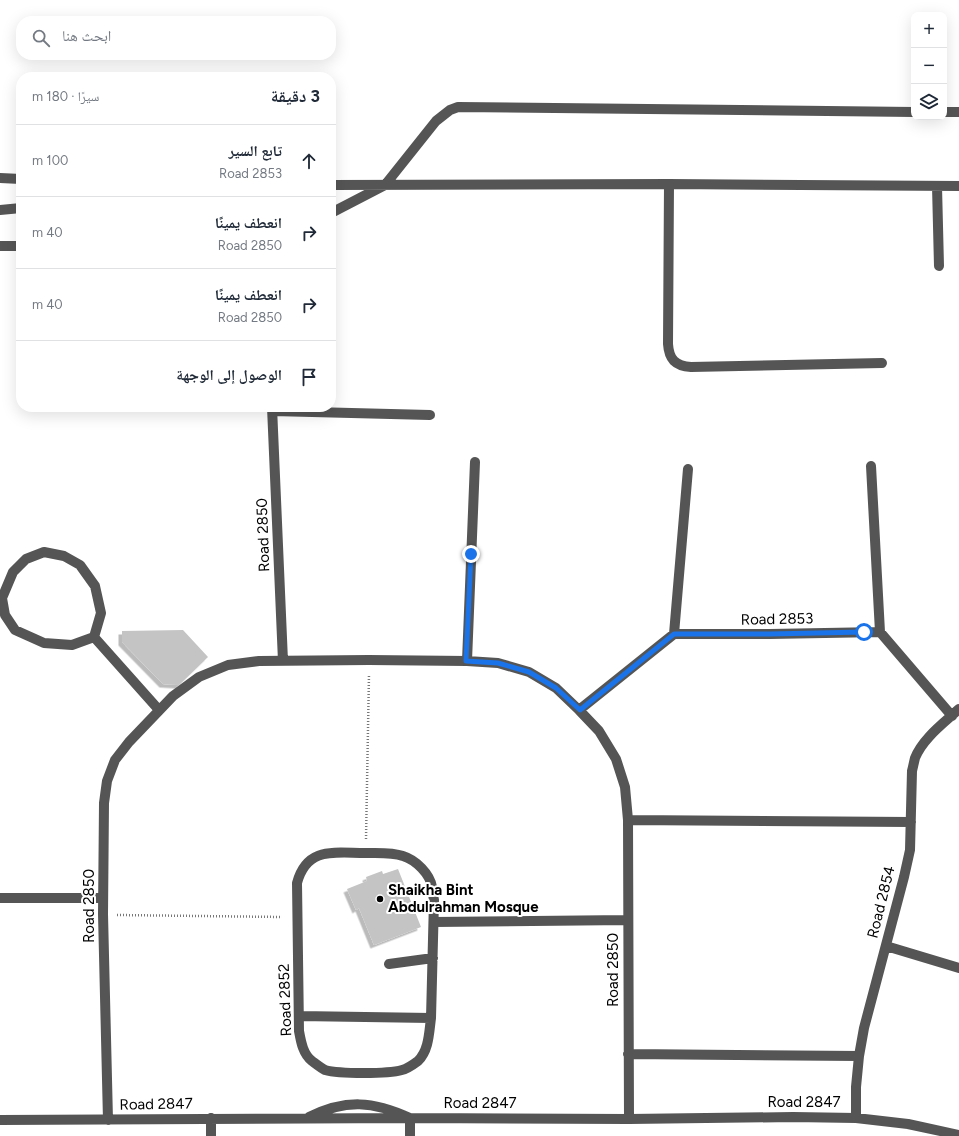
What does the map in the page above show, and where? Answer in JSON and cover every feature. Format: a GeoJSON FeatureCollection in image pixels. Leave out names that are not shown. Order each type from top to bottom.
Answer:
{"type":"FeatureCollection","features":[{"type":"Feature","properties":{"kind":"street"},"geometry":{"type":"LineString","coordinates":[[336,210],[385,185],[436,121],[450,110],[458,107],[911,112]]}},
{"type":"Feature","properties":{"kind":"street"},"geometry":{"type":"LineString","coordinates":[[947,112],[959,112]]}},
{"type":"Feature","properties":{"kind":"street"},"geometry":{"type":"LineString","coordinates":[[0,178],[16,179]]}},
{"type":"Feature","properties":{"kind":"street"},"geometry":{"type":"LineString","coordinates":[[669,184],[668,352],[677,364],[691,367],[882,364]]}},
{"type":"Feature","properties":{"kind":"street"},"geometry":{"type":"LineString","coordinates":[[336,185],[669,184],[959,186]]}},
{"type":"Feature","properties":{"kind":"street"},"geometry":{"type":"LineString","coordinates":[[937,186],[939,266]]}},
{"type":"Feature","properties":{"kind":"street"},"geometry":{"type":"LineString","coordinates":[[0,210],[16,208]]}},
{"type":"Feature","properties":{"kind":"street"},"geometry":{"type":"LineString","coordinates":[[0,246],[16,246]]}},
{"type":"Feature","properties":{"kind":"street"},"geometry":{"type":"LineString","coordinates":[[336,411],[430,415]]}},
{"type":"Feature","properties":{"kind":"street","name":"Road 2850"},"geometry":{"type":"LineString","coordinates":[[272,412],[283,661]]}},
{"type":"Feature","properties":{"kind":"street"},"geometry":{"type":"LineString","coordinates":[[466,661],[475,462]]}},
{"type":"Feature","properties":{"kind":"street"},"geometry":{"type":"LineString","coordinates":[[871,466],[880,632],[955,712]]}},
{"type":"Feature","properties":{"kind":"street"},"geometry":{"type":"LineString","coordinates":[[580,710],[674,634],[688,469]]}},
{"type":"Feature","properties":{"kind":"street"},"geometry":{"type":"LineString","coordinates":[[44,552],[64,556],[80,565],[95,586],[101,613],[94,638],[72,645],[44,643],[15,630],[5,615],[2,598],[13,572],[26,559],[44,552]]}},
{"type":"Feature","properties":{"kind":"street","name":"Road 2853"},"geometry":{"type":"LineString","coordinates":[[674,634],[880,632]]}},
{"type":"Feature","properties":{"kind":"street"},"geometry":{"type":"LineString","coordinates":[[94,638],[159,710]]}},
{"type":"Feature","properties":{"kind":"street","name":"Road 2850"},"geometry":{"type":"LineString","coordinates":[[108,1120],[103,914],[104,803],[106,781],[115,760],[129,742],[173,696],[199,677],[228,665],[260,661],[369,660],[466,661],[498,663],[529,672],[556,688],[580,710],[599,731],[616,759],[625,787],[628,820],[629,1119]]}},
{"type":"Feature","properties":{"kind":"street","name":"Road 2854"},"geometry":{"type":"LineString","coordinates":[[856,1118],[856,1087],[864,1028],[904,878],[908,857],[911,822],[912,771],[915,758],[929,737],[955,712]]}},
{"type":"Feature","properties":{"kind":"street"},"geometry":{"type":"LineString","coordinates":[[628,820],[911,822]]}},
{"type":"Feature","properties":{"kind":"street","name":"Road 2852"},"geometry":{"type":"LineString","coordinates":[[390,853],[404,856],[416,863],[426,873],[432,886],[434,900],[431,1018],[426,1048],[418,1061],[403,1070],[387,1073],[341,1072],[325,1070],[311,1061],[302,1047],[299,1031],[298,917],[298,883],[300,872],[306,863],[315,856],[326,854],[390,853]]}},
{"type":"Feature","properties":{"kind":"street"},"geometry":{"type":"LineString","coordinates":[[0,898],[103,898]]}},
{"type":"Feature","properties":{"kind":"street"},"geometry":{"type":"LineString","coordinates":[[434,922],[628,920]]}},
{"type":"Feature","properties":{"kind":"street"},"geometry":{"type":"LineString","coordinates":[[886,946],[959,968]]}},
{"type":"Feature","properties":{"kind":"street"},"geometry":{"type":"LineString","coordinates":[[389,964],[433,958]]}},
{"type":"Feature","properties":{"kind":"street"},"geometry":{"type":"LineString","coordinates":[[299,1016],[431,1018]]}},
{"type":"Feature","properties":{"kind":"street"},"geometry":{"type":"LineString","coordinates":[[628,1054],[859,1056]]}},
{"type":"Feature","properties":{"kind":"street","name":"Road 2847"},"geometry":{"type":"LineString","coordinates":[[0,1120],[211,1118],[629,1119],[793,1117],[856,1118],[908,1124],[959,1135]]}},
{"type":"Feature","properties":{"kind":"street"},"geometry":{"type":"LineString","coordinates":[[211,1118],[211,1136]]}},
{"type":"Feature","properties":{"kind":"street"},"geometry":{"type":"LineString","coordinates":[[410,1118],[410,1136]]}},
{"type":"Feature","properties":{"kind":"path"},"geometry":{"type":"LineString","coordinates":[[365,853],[369,660]]}},
{"type":"Feature","properties":{"kind":"path"},"geometry":{"type":"LineString","coordinates":[[103,914],[298,917]]}},
{"type":"Feature","properties":{"kind":"building"},"geometry":{"type":"Polygon","coordinates":[[[183,630],[208,657],[179,685],[163,684],[122,642],[122,631],[183,630]]]}},
{"type":"Feature","properties":{"kind":"building","name":"Shaikha Bint Abdulrahman Mosque"},"geometry":{"type":"Polygon","coordinates":[[[398,869],[421,927],[374,945],[359,908],[356,910],[347,889],[367,881],[366,877],[382,871],[383,874],[398,869]]]}},
{"type":"Feature","properties":{"kind":"place","name":"Shaikha Bint Abdulrahman Mosque"},"geometry":{"type":"Point","coordinates":[380,899]}},
{"type":"Feature","properties":{"kind":"route"},"geometry":{"type":"LineString","coordinates":[[471,554],[466,661],[498,663],[529,672],[556,688],[580,710],[674,634],[864,632]]}}]}
